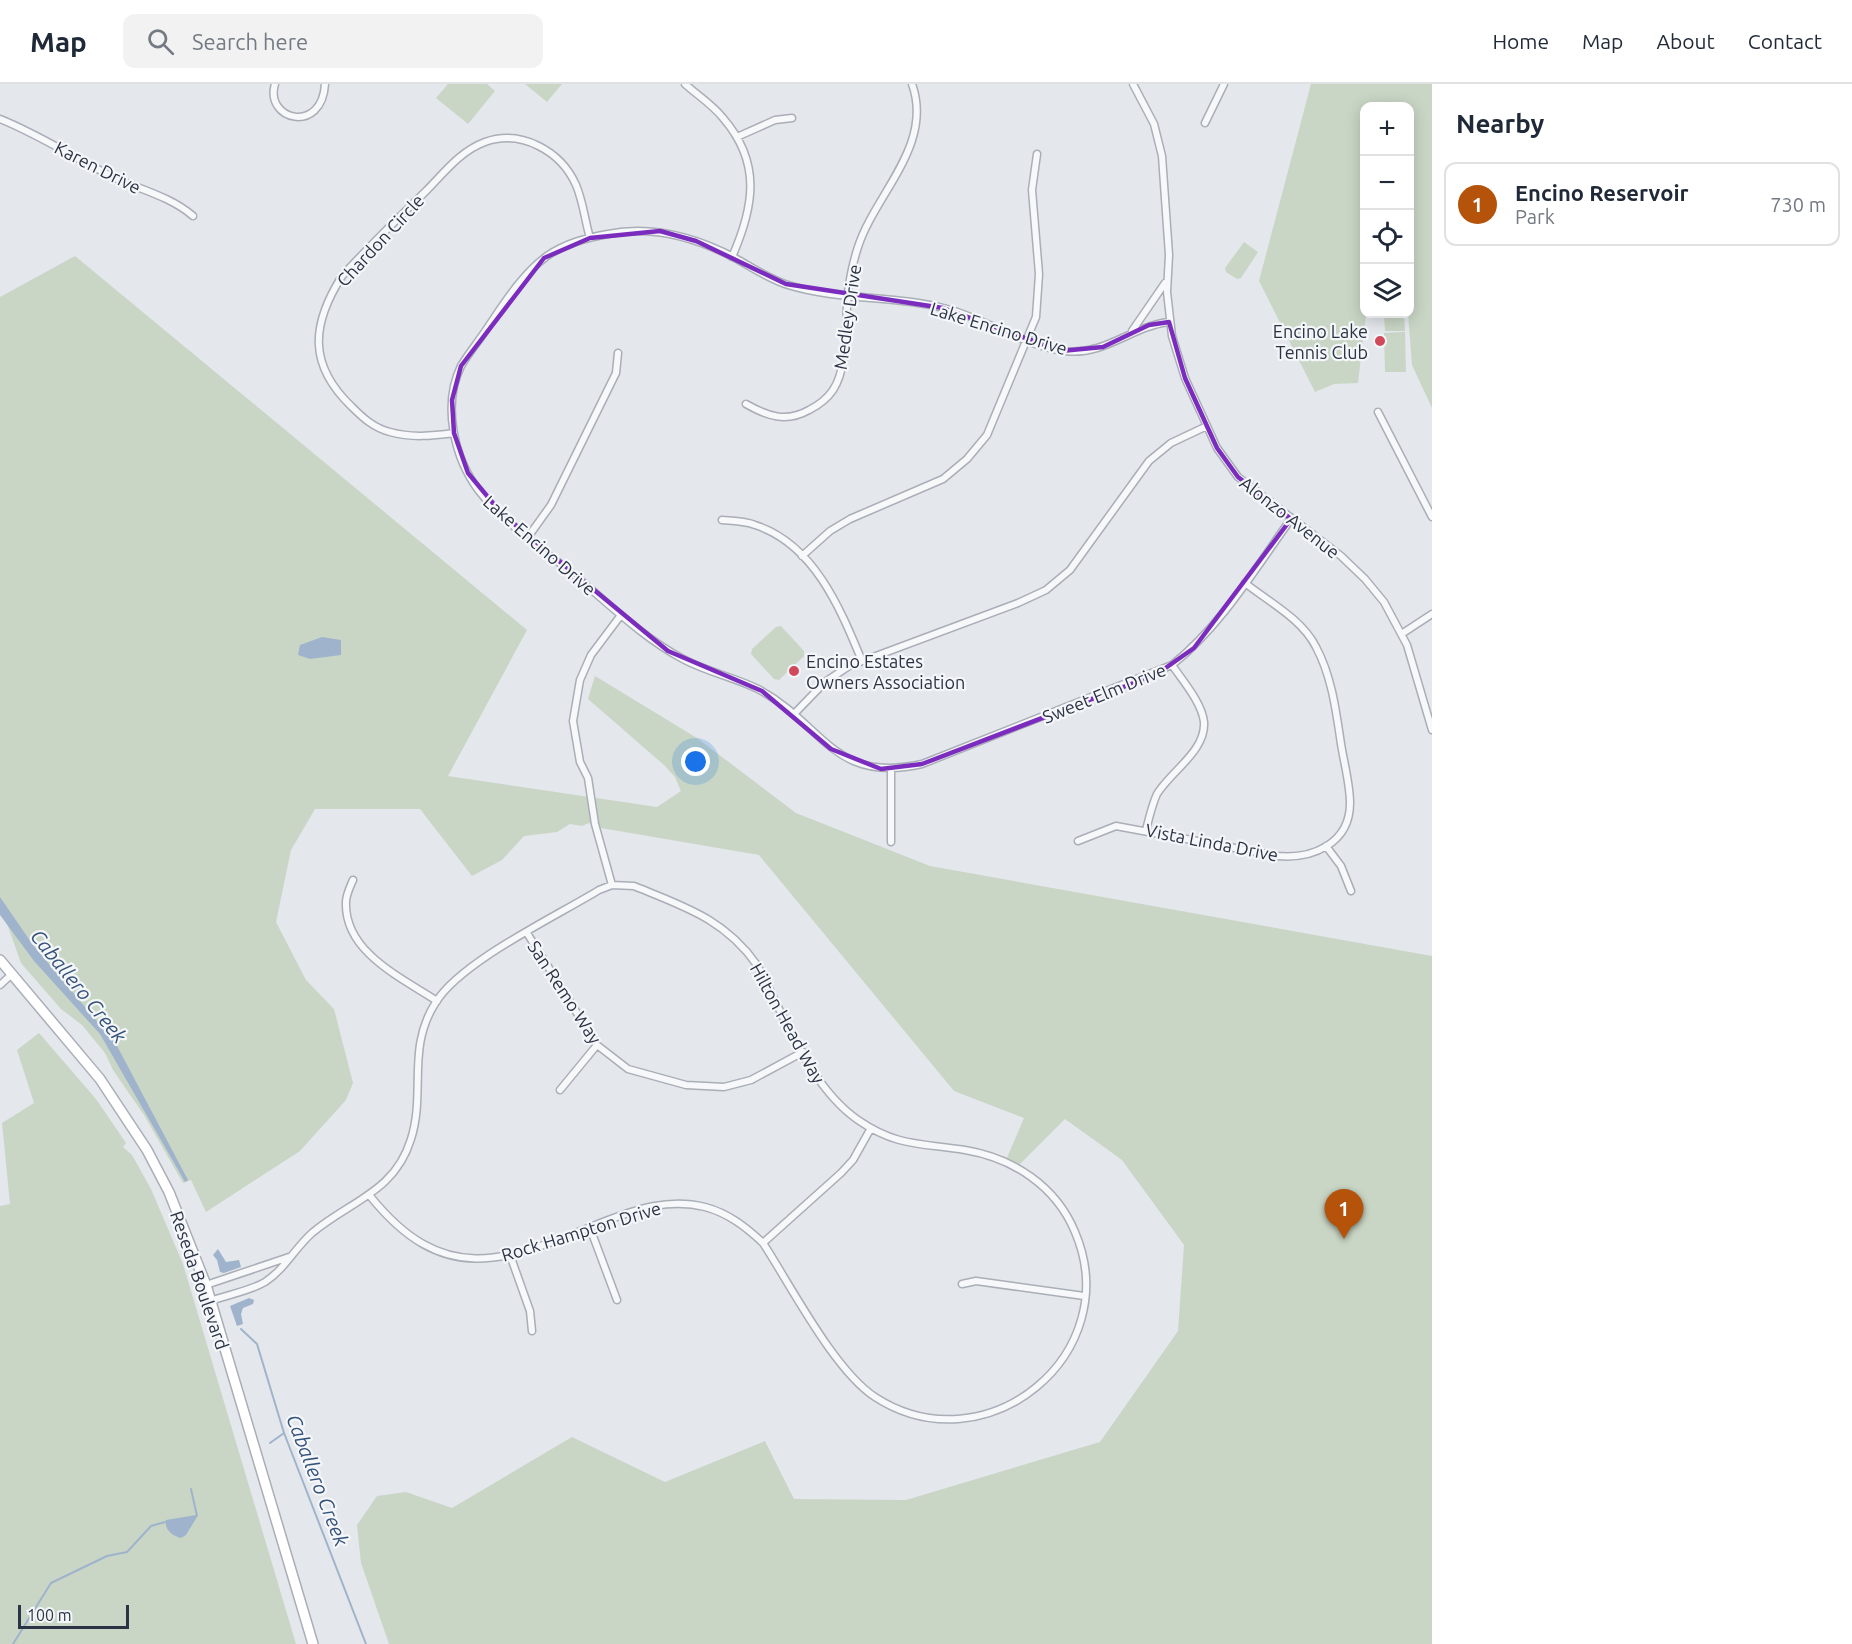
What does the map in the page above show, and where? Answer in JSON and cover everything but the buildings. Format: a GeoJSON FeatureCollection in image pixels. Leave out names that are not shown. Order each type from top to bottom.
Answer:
{"type":"FeatureCollection","features":[{"type":"Feature","properties":{"kind":"main road","name":"Reseda Boulevard"},"geometry":{"type":"LineString","coordinates":[[0,960],[100,1079],[147,1150],[186,1229],[206,1285],[313,1644]]}},
{"type":"Feature","properties":{"kind":"street"},"geometry":{"type":"LineString","coordinates":[[275,84],[273,98],[279,108],[297,118],[308,116],[321,105],[325,84]]}},
{"type":"Feature","properties":{"kind":"street"},"geometry":{"type":"LineString","coordinates":[[685,84],[723,117],[737,137],[747,166],[752,197],[745,228],[732,257]]}},
{"type":"Feature","properties":{"kind":"street","name":"Medley Drive"},"geometry":{"type":"LineString","coordinates":[[746,404],[773,418],[792,417],[825,400],[840,376],[848,294],[859,245],[906,156],[912,139],[916,122],[915,93],[912,84]]}},
{"type":"Feature","properties":{"kind":"street","name":"Alonzo Avenue"},"geometry":{"type":"LineString","coordinates":[[1133,84],[1154,124],[1162,156],[1169,255],[1167,279],[1169,322],[1182,369],[1207,426],[1222,456],[1238,477],[1341,556],[1365,579],[1384,602],[1403,633],[1432,730]]}},
{"type":"Feature","properties":{"kind":"street"},"geometry":{"type":"LineString","coordinates":[[1205,123],[1224,84]]}},
{"type":"Feature","properties":{"kind":"street"},"geometry":{"type":"LineString","coordinates":[[737,137],[775,120],[792,118]]}},
{"type":"Feature","properties":{"kind":"street","name":"Karen Drive"},"geometry":{"type":"LineString","coordinates":[[0,119],[28,130],[114,177],[178,203],[194,216]]}},
{"type":"Feature","properties":{"kind":"street","name":"Chardon Circle"},"geometry":{"type":"LineString","coordinates":[[454,433],[425,437],[380,429],[367,422],[334,390],[321,358],[318,328],[329,296],[342,276],[455,161],[484,142],[506,138],[542,147],[557,158],[576,185],[590,238]]}},
{"type":"Feature","properties":{"kind":"street"},"geometry":{"type":"LineString","coordinates":[[802,556],[830,531],[850,519],[943,479],[968,459],[987,435],[1036,317],[1039,294],[1032,190],[1037,154]]}},
{"type":"Feature","properties":{"kind":"street","name":"Lake Encino Drive"},"geometry":{"type":"LineString","coordinates":[[891,770],[867,766],[844,757],[816,737],[794,714],[749,685],[677,656],[621,615],[528,537],[480,492],[468,473],[454,433],[452,400],[461,366],[495,316],[544,258],[562,247],[590,238],[627,231],[660,231],[696,241],[786,284],[805,289],[943,308],[977,318],[1061,351],[1076,352],[1103,347],[1149,325],[1169,322]]}},
{"type":"Feature","properties":{"kind":"street","name":"Lake Encino Drive"},"geometry":{"type":"LineString","coordinates":[[1128,336],[1145,316],[1167,279]]}},
{"type":"Feature","properties":{"kind":"street"},"geometry":{"type":"LineString","coordinates":[[528,537],[551,505],[616,373],[618,353]]}},
{"type":"Feature","properties":{"kind":"street"},"geometry":{"type":"LineString","coordinates":[[1378,412],[1432,517]]}},
{"type":"Feature","properties":{"kind":"street"},"geometry":{"type":"LineString","coordinates":[[794,714],[825,682],[862,661],[1018,603],[1046,590],[1070,570],[1149,461],[1171,443],[1207,426]]}},
{"type":"Feature","properties":{"kind":"street"},"geometry":{"type":"LineString","coordinates":[[1424,503],[1432,499]]}},
{"type":"Feature","properties":{"kind":"street","name":"Sweet Elm Drive"},"geometry":{"type":"LineString","coordinates":[[891,770],[922,764],[1172,665],[1194,648],[1291,519]]}},
{"type":"Feature","properties":{"kind":"street"},"geometry":{"type":"LineString","coordinates":[[722,520],[755,525],[775,534],[802,556],[833,595],[862,661]]}},
{"type":"Feature","properties":{"kind":"street"},"geometry":{"type":"LineString","coordinates":[[1245,583],[1304,629],[1316,646],[1330,683],[1350,805],[1340,832],[1326,846],[1341,866],[1351,891]]}},
{"type":"Feature","properties":{"kind":"street"},"geometry":{"type":"LineString","coordinates":[[1403,633],[1432,614]]}},
{"type":"Feature","properties":{"kind":"street"},"geometry":{"type":"LineString","coordinates":[[210,1301],[263,1283],[280,1271],[311,1234],[335,1216],[370,1196],[397,1168],[412,1138],[418,1046],[427,1016],[458,976],[527,933],[612,885],[595,824],[590,790],[573,734],[574,708],[580,680],[591,655],[621,615]]}},
{"type":"Feature","properties":{"kind":"street"},"geometry":{"type":"LineString","coordinates":[[1146,830],[1156,797],[1191,755],[1202,734],[1204,721],[1200,708],[1172,665]]}},
{"type":"Feature","properties":{"kind":"street"},"geometry":{"type":"LineString","coordinates":[[891,770],[891,842]]}},
{"type":"Feature","properties":{"kind":"street","name":"Vista Linda Drive"},"geometry":{"type":"LineString","coordinates":[[1077,841],[1116,826],[1278,856],[1311,855],[1326,846]]}},
{"type":"Feature","properties":{"kind":"street"},"geometry":{"type":"LineString","coordinates":[[352,880],[345,902],[355,936],[367,952],[380,963],[437,1001]]}},
{"type":"Feature","properties":{"kind":"street","name":"Hilton Head Way"},"geometry":{"type":"LineString","coordinates":[[612,885],[634,886],[705,916],[728,932],[757,965],[803,1052],[831,1096],[871,1128],[910,1144],[984,1154],[1004,1161],[1042,1185],[1057,1201],[1076,1233],[1085,1276],[1084,1296]]}},
{"type":"Feature","properties":{"kind":"street","name":"San Remo Way"},"geometry":{"type":"LineString","coordinates":[[527,933],[597,1045],[628,1069],[666,1081],[705,1087],[724,1087],[752,1080],[803,1052]]}},
{"type":"Feature","properties":{"kind":"street"},"geometry":{"type":"LineString","coordinates":[[0,985],[12,974]]}},
{"type":"Feature","properties":{"kind":"street"},"geometry":{"type":"LineString","coordinates":[[560,1090],[597,1045]]}},
{"type":"Feature","properties":{"kind":"street"},"geometry":{"type":"LineString","coordinates":[[763,1243],[841,1173],[853,1160],[871,1128]]}},
{"type":"Feature","properties":{"kind":"street","name":"Rock Hampton Drive"},"geometry":{"type":"LineString","coordinates":[[370,1196],[390,1221],[426,1247],[462,1258],[487,1259],[510,1255],[651,1206],[686,1203],[723,1213],[744,1226],[763,1243],[851,1377],[887,1404],[919,1416],[955,1419],[976,1417],[998,1411],[1028,1395],[1042,1384],[1066,1354],[1080,1320],[1084,1296]]}},
{"type":"Feature","properties":{"kind":"street"},"geometry":{"type":"LineString","coordinates":[[590,1228],[617,1300]]}},
{"type":"Feature","properties":{"kind":"street"},"geometry":{"type":"LineString","coordinates":[[510,1255],[530,1311],[532,1331]]}},
{"type":"Feature","properties":{"kind":"street"},"geometry":{"type":"LineString","coordinates":[[206,1285],[290,1257]]}},
{"type":"Feature","properties":{"kind":"street"},"geometry":{"type":"LineString","coordinates":[[962,1284],[976,1281],[1084,1296]]}},
{"type":"Feature","properties":{"kind":"highlighted area"},"geometry":{"type":"Polygon","coordinates":[[[660,231],[696,241],[786,284],[943,308],[1061,351],[1103,347],[1149,325],[1169,322],[1185,378],[1217,448],[1238,477],[1291,519],[1194,648],[1157,674],[922,764],[881,769],[831,749],[762,691],[668,651],[502,514],[468,473],[454,433],[452,400],[461,366],[544,258],[590,238],[660,231]]]}},
{"type":"Feature","properties":{"kind":"green space"},"geometry":{"type":"Polygon","coordinates":[[[448,84],[487,84],[495,91],[468,124],[436,98],[448,84]]]}},
{"type":"Feature","properties":{"kind":"green space"},"geometry":{"type":"Polygon","coordinates":[[[525,84],[562,84],[547,102],[525,84]]]}},
{"type":"Feature","properties":{"kind":"green space"},"geometry":{"type":"Polygon","coordinates":[[[1311,84],[1432,84],[1432,408],[1412,365],[1408,318],[1414,318],[1414,102],[1360,102],[1360,318],[1366,318],[1358,383],[1334,384],[1315,392],[1259,281],[1311,84]]]}},
{"type":"Feature","properties":{"kind":"green space"},"geometry":{"type":"Polygon","coordinates":[[[1244,242],[1258,252],[1241,278],[1237,279],[1226,272],[1225,268],[1244,242]]]}},
{"type":"Feature","properties":{"kind":"green space"},"geometry":{"type":"Polygon","coordinates":[[[75,256],[527,630],[448,776],[657,807],[681,791],[675,777],[664,765],[588,699],[595,676],[697,738],[796,813],[930,866],[1432,956],[1432,1644],[389,1644],[361,1563],[357,1525],[377,1496],[406,1492],[452,1508],[572,1437],[665,1482],[765,1441],[794,1499],[906,1500],[1100,1442],[1178,1331],[1184,1245],[1122,1160],[1065,1119],[1018,1166],[1006,1160],[1024,1118],[954,1091],[759,855],[601,828],[589,823],[582,826],[570,824],[557,832],[524,836],[502,860],[472,876],[420,809],[315,809],[291,850],[276,922],[306,980],[334,1009],[353,1083],[346,1100],[300,1151],[206,1212],[191,1180],[183,1183],[144,1115],[113,1070],[105,1053],[82,1025],[61,1009],[21,963],[0,904],[0,297],[75,256]]]}},
{"type":"Feature","properties":{"kind":"green space"},"geometry":{"type":"Polygon","coordinates":[[[1384,318],[1404,318],[1405,331],[1385,331],[1384,318]]]}},
{"type":"Feature","properties":{"kind":"green space"},"geometry":{"type":"Polygon","coordinates":[[[1405,332],[1406,372],[1385,372],[1384,333],[1405,332]]]}},
{"type":"Feature","properties":{"kind":"green space"},"geometry":{"type":"Polygon","coordinates":[[[781,626],[804,651],[804,656],[779,680],[774,679],[751,654],[752,649],[776,627],[781,626]]]}},
{"type":"Feature","properties":{"kind":"green space"},"geometry":{"type":"Polygon","coordinates":[[[39,1033],[96,1099],[126,1143],[123,1147],[132,1155],[151,1189],[183,1264],[296,1644],[0,1644],[0,1206],[10,1204],[2,1123],[34,1103],[17,1050],[39,1033]]]}},
{"type":"Feature","properties":{"kind":"water"},"geometry":{"type":"Polygon","coordinates":[[[322,637],[341,640],[341,655],[310,659],[298,655],[300,645],[322,637]]]}},
{"type":"Feature","properties":{"kind":"water"},"geometry":{"type":"Polygon","coordinates":[[[0,897],[33,945],[116,1044],[188,1180],[185,1182],[100,1034],[34,961],[0,915],[0,897]]]}},
{"type":"Feature","properties":{"kind":"water"},"geometry":{"type":"Polygon","coordinates":[[[218,1249],[226,1262],[239,1260],[241,1267],[224,1273],[220,1272],[213,1255],[218,1249]]]}},
{"type":"Feature","properties":{"kind":"water"},"geometry":{"type":"Polygon","coordinates":[[[249,1298],[254,1300],[253,1304],[243,1308],[241,1314],[243,1324],[237,1326],[230,1306],[249,1298]]]}},
{"type":"Feature","properties":{"kind":"water"},"geometry":{"type":"Polygon","coordinates":[[[196,1515],[186,1535],[181,1538],[167,1529],[166,1520],[196,1515]]]}},
{"type":"Feature","properties":{"kind":"waterway","name":"Caballero Creek"},"geometry":{"type":"LineString","coordinates":[[241,1329],[257,1344],[284,1433],[366,1644]]}},
{"type":"Feature","properties":{"kind":"waterway"},"geometry":{"type":"LineString","coordinates":[[270,1443],[284,1433]]}},
{"type":"Feature","properties":{"kind":"waterway"},"geometry":{"type":"LineString","coordinates":[[191,1489],[197,1516]]}},
{"type":"Feature","properties":{"kind":"waterway"},"geometry":{"type":"LineString","coordinates":[[13,1644],[51,1583],[107,1556],[127,1552],[151,1526],[165,1522]]}},
{"type":"Feature","properties":{"kind":"place","name":"Encino Lake Tennis Club"},"geometry":{"type":"Point","coordinates":[1380,341]}},
{"type":"Feature","properties":{"kind":"place","name":"Encino Estates Owners Association"},"geometry":{"type":"Point","coordinates":[794,671]}},
{"type":"Feature","properties":{"kind":"place","name":"Encino Reservoir"},"geometry":{"type":"Point","coordinates":[1344,1239]}}]}
